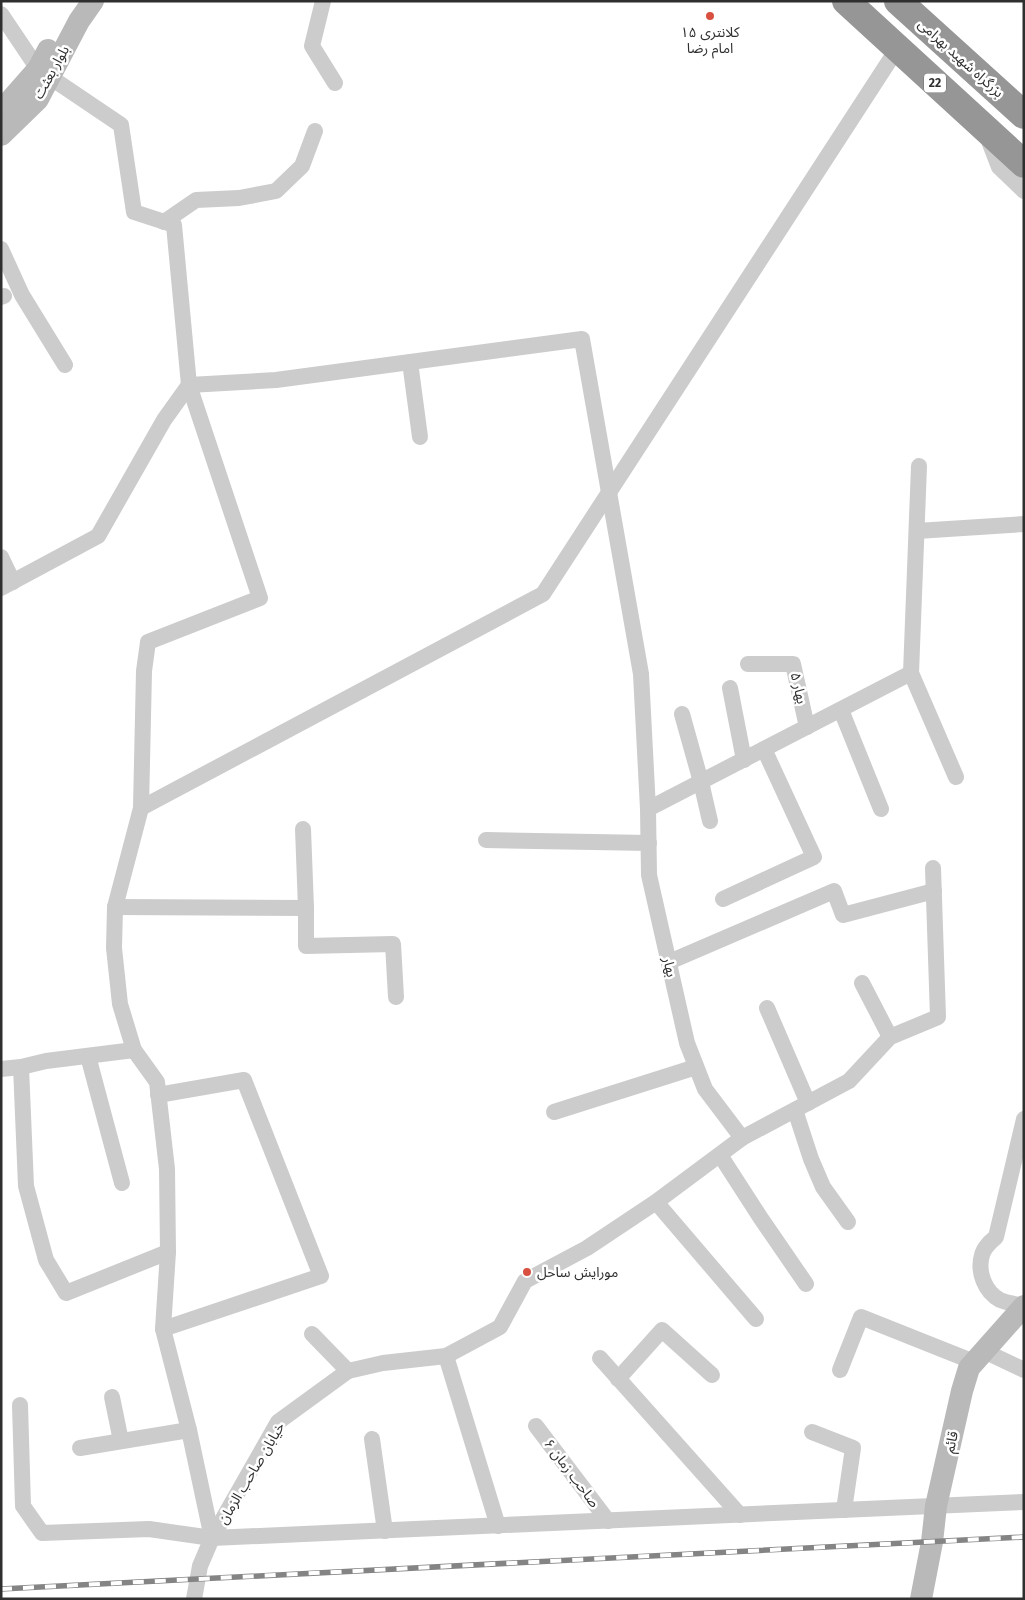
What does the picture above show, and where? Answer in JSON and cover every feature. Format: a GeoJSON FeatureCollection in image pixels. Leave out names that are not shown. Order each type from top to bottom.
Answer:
{"type":"FeatureCollection","features":[{"type":"Feature","properties":{"kind":"highway","name":"22"},"geometry":{"type":"LineString","coordinates":[[846,1],[1024,164]]}},
{"type":"Feature","properties":{"kind":"highway","name":"بزرگراه شهید بهرامی"},"geometry":{"type":"LineString","coordinates":[[898,1],[1012,98],[1024,115]]}},
{"type":"Feature","properties":{"kind":"street","name":"بلوار بعثت"},"geometry":{"type":"LineString","coordinates":[[1,135],[38,98],[44,73],[67,13],[75,1]]}},
{"type":"Feature","properties":{"kind":"street","name":"بلوار بعثت"},"geometry":{"type":"LineString","coordinates":[[1,111],[44,73],[92,1]]}},
{"type":"Feature","properties":{"kind":"street"},"geometry":{"type":"LineString","coordinates":[[323,1],[312,46],[335,84]]}},
{"type":"Feature","properties":{"kind":"street"},"geometry":{"type":"LineString","coordinates":[[1,14],[44,73],[121,125],[134,212],[174,225],[188,385],[260,598],[148,642],[144,671],[141,808],[115,908],[114,948],[120,1004],[134,1050],[156,1082],[167,1169],[168,1252],[163,1329],[189,1430],[212,1538]]}},
{"type":"Feature","properties":{"kind":"street"},"geometry":{"type":"LineString","coordinates":[[141,808],[544,594],[897,49]]}},
{"type":"Feature","properties":{"kind":"street"},"geometry":{"type":"LineString","coordinates":[[984,127],[999,167],[1024,191]]}},
{"type":"Feature","properties":{"kind":"street"},"geometry":{"type":"LineString","coordinates":[[164,222],[196,200],[239,198],[276,191],[302,166],[315,132]]}},
{"type":"Feature","properties":{"kind":"street"},"geometry":{"type":"LineString","coordinates":[[1,249],[22,296],[65,365]]}},
{"type":"Feature","properties":{"kind":"street","name":"بهار"},"geometry":{"type":"LineString","coordinates":[[410,362],[582,339],[641,674],[647,780],[649,875],[687,1043],[705,1089],[742,1138]]}},
{"type":"Feature","properties":{"kind":"street"},"geometry":{"type":"LineString","coordinates":[[188,385],[276,380],[410,362],[420,437]]}},
{"type":"Feature","properties":{"kind":"street"},"geometry":{"type":"LineString","coordinates":[[1,557],[7,585],[98,536],[164,420],[188,385]]}},
{"type":"Feature","properties":{"kind":"street"},"geometry":{"type":"LineString","coordinates":[[919,466],[911,673],[956,777]]}},
{"type":"Feature","properties":{"kind":"street"},"geometry":{"type":"LineString","coordinates":[[917,531],[1024,524]]}},
{"type":"Feature","properties":{"kind":"street","name":"بهار ۵"},"geometry":{"type":"LineString","coordinates":[[748,664],[793,664],[807,727]]}},
{"type":"Feature","properties":{"kind":"street"},"geometry":{"type":"LineString","coordinates":[[648,809],[911,673]]}},
{"type":"Feature","properties":{"kind":"street"},"geometry":{"type":"LineString","coordinates":[[730,688],[744,760]]}},
{"type":"Feature","properties":{"kind":"street"},"geometry":{"type":"LineString","coordinates":[[841,710],[881,809]]}},
{"type":"Feature","properties":{"kind":"street"},"geometry":{"type":"LineString","coordinates":[[682,714],[710,821]]}},
{"type":"Feature","properties":{"kind":"street"},"geometry":{"type":"LineString","coordinates":[[722,899],[814,857],[764,749]]}},
{"type":"Feature","properties":{"kind":"street"},"geometry":{"type":"LineString","coordinates":[[303,829],[306,946],[393,944],[396,997]]}},
{"type":"Feature","properties":{"kind":"street"},"geometry":{"type":"LineString","coordinates":[[486,840],[649,844]]}},
{"type":"Feature","properties":{"kind":"street"},"geometry":{"type":"LineString","coordinates":[[312,1334],[348,1371],[383,1363],[446,1356],[500,1327],[525,1281],[587,1248],[656,1202],[742,1138],[849,1081],[890,1037],[938,1017],[934,868]]}},
{"type":"Feature","properties":{"kind":"street"},"geometry":{"type":"LineString","coordinates":[[669,962],[834,891],[843,915],[934,891]]}},
{"type":"Feature","properties":{"kind":"street"},"geometry":{"type":"LineString","coordinates":[[115,908],[306,908]]}},
{"type":"Feature","properties":{"kind":"street"},"geometry":{"type":"LineString","coordinates":[[862,983],[890,1037]]}},
{"type":"Feature","properties":{"kind":"street"},"geometry":{"type":"LineString","coordinates":[[767,1008],[802,1107],[811,1159],[823,1187],[848,1222]]}},
{"type":"Feature","properties":{"kind":"street"},"geometry":{"type":"LineString","coordinates":[[1,1069],[134,1050]]}},
{"type":"Feature","properties":{"kind":"street"},"geometry":{"type":"LineString","coordinates":[[88,1056],[122,1183]]}},
{"type":"Feature","properties":{"kind":"street"},"geometry":{"type":"LineString","coordinates":[[21,1067],[26,1186],[46,1260],[66,1294],[168,1252]]}},
{"type":"Feature","properties":{"kind":"street"},"geometry":{"type":"LineString","coordinates":[[554,1112],[696,1067]]}},
{"type":"Feature","properties":{"kind":"street"},"geometry":{"type":"LineString","coordinates":[[158,1095],[244,1080],[321,1276],[163,1329]]}},
{"type":"Feature","properties":{"kind":"street"},"geometry":{"type":"LineString","coordinates":[[1024,1119],[996,1237],[981,1256],[981,1278],[988,1290],[1000,1300],[1024,1306]]}},
{"type":"Feature","properties":{"kind":"street"},"geometry":{"type":"LineString","coordinates":[[720,1155],[806,1284]]}},
{"type":"Feature","properties":{"kind":"street"},"geometry":{"type":"LineString","coordinates":[[656,1202],[756,1319]]}},
{"type":"Feature","properties":{"kind":"street","name":"قائم"},"geometry":{"type":"LineString","coordinates":[[921,1599],[932,1542],[936,1506],[969,1368],[1024,1306]]}},
{"type":"Feature","properties":{"kind":"street"},"geometry":{"type":"LineString","coordinates":[[840,1370],[861,1317],[1024,1370]]}},
{"type":"Feature","properties":{"kind":"street"},"geometry":{"type":"LineString","coordinates":[[618,1379],[662,1330],[712,1375]]}},
{"type":"Feature","properties":{"kind":"street"},"geometry":{"type":"LineString","coordinates":[[446,1356],[498,1526]]}},
{"type":"Feature","properties":{"kind":"street"},"geometry":{"type":"LineString","coordinates":[[600,1358],[740,1515]]}},
{"type":"Feature","properties":{"kind":"street","name":"خیابان صاحب الزمان"},"geometry":{"type":"LineString","coordinates":[[194,1599],[200,1566],[212,1538],[278,1422],[348,1371]]}},
{"type":"Feature","properties":{"kind":"street"},"geometry":{"type":"LineString","coordinates":[[112,1397],[122,1441]]}},
{"type":"Feature","properties":{"kind":"street"},"geometry":{"type":"LineString","coordinates":[[20,1404],[23,1506],[42,1533],[149,1529],[212,1538],[1024,1502]]}},
{"type":"Feature","properties":{"kind":"street","name":"صاحب زمان ۶"},"geometry":{"type":"LineString","coordinates":[[536,1426],[608,1521]]}},
{"type":"Feature","properties":{"kind":"street"},"geometry":{"type":"LineString","coordinates":[[80,1448],[189,1430]]}},
{"type":"Feature","properties":{"kind":"street"},"geometry":{"type":"LineString","coordinates":[[812,1432],[853,1448],[844,1510]]}},
{"type":"Feature","properties":{"kind":"street"},"geometry":{"type":"LineString","coordinates":[[372,1439],[385,1531]]}},
{"type":"Feature","properties":{"kind":"railway"},"geometry":{"type":"LineString","coordinates":[[1,1589],[1024,1537]]}},
{"type":"Feature","properties":{"kind":"place","name":"کلانتری ۱۵ امام رضا"},"geometry":{"type":"Point","coordinates":[710,16]}},
{"type":"Feature","properties":{"kind":"place","name":"مورایش ساحل"},"geometry":{"type":"Point","coordinates":[527,1272]}}]}
